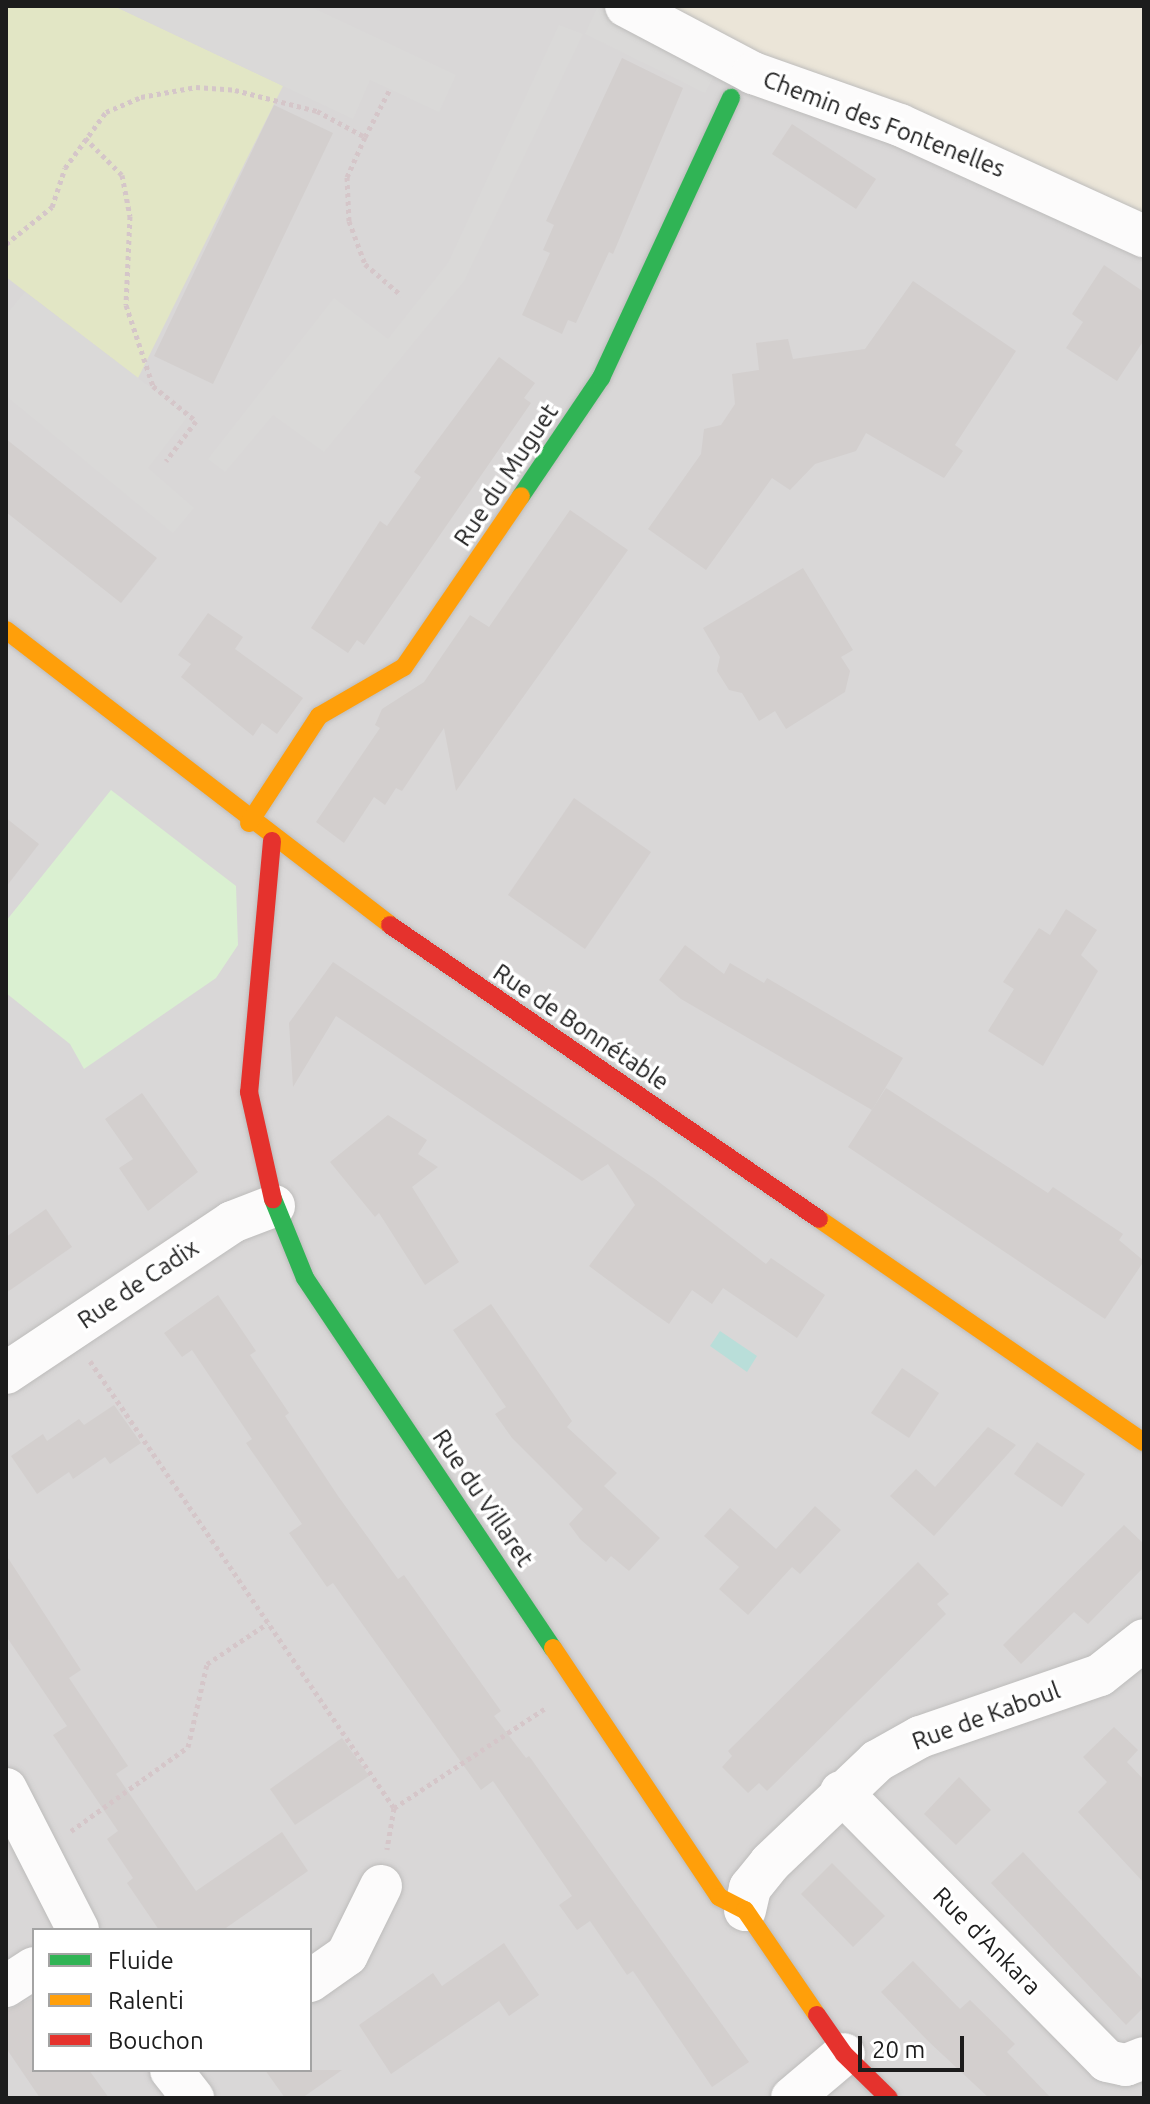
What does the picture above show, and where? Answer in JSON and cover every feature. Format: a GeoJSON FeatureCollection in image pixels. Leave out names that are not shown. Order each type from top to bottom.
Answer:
{"type":"FeatureCollection","features":[{"type":"Feature","properties":{"kind":"street","name":"Chemin des Fontenelles"},"geometry":{"type":"LineString","coordinates":[[626,6],[753,73],[900,125],[1144,236]]}},
{"type":"Feature","properties":{"kind":"street","name":"Rue du Muguet"},"geometry":{"type":"LineString","coordinates":[[249,823],[319,716],[404,667],[601,378],[731,98]]}},
{"type":"Feature","properties":{"kind":"street","name":"Rue de Bonnétable"},"geometry":{"type":"LineString","coordinates":[[6,630],[272,841],[1144,1442]]}},
{"type":"Feature","properties":{"kind":"street","name":"Rue du Villaret"},"geometry":{"type":"LineString","coordinates":[[272,841],[257,958],[249,1092],[274,1206],[305,1278],[719,1897],[745,1910],[844,2054],[889,2098]]}},
{"type":"Feature","properties":{"kind":"street","name":"Rue de Cadix"},"geometry":{"type":"LineString","coordinates":[[6,1373],[232,1222],[274,1206]]}},
{"type":"Feature","properties":{"kind":"street","name":"Rue de Kaboul"},"geometry":{"type":"LineString","coordinates":[[745,1910],[750,1888],[770,1863],[841,1792],[877,1761],[920,1737],[1138,1661]]}},
{"type":"Feature","properties":{"kind":"street"},"geometry":{"type":"LineString","coordinates":[[6,1789],[77,1928]]}},
{"type":"Feature","properties":{"kind":"street","name":"Rue d'Ankara"},"geometry":{"type":"LineString","coordinates":[[841,1792],[1107,2061],[1126,2065],[1144,2058]]}},
{"type":"Feature","properties":{"kind":"street"},"geometry":{"type":"LineString","coordinates":[[312,1980],[347,1955],[381,1886]]}},
{"type":"Feature","properties":{"kind":"street"},"geometry":{"type":"LineString","coordinates":[[6,1986],[32,1969]]}},
{"type":"Feature","properties":{"kind":"street"},"geometry":{"type":"LineString","coordinates":[[792,2098],[844,2054]]}},
{"type":"Feature","properties":{"kind":"path"},"geometry":{"type":"LineString","coordinates":[[6,244],[52,207],[65,168],[106,112],[141,97],[196,87],[273,97],[317,111],[365,137]]}},
{"type":"Feature","properties":{"kind":"path"},"geometry":{"type":"LineString","coordinates":[[390,89],[347,177],[349,221],[365,264],[401,295]]}},
{"type":"Feature","properties":{"kind":"path"},"geometry":{"type":"LineString","coordinates":[[85,138],[122,175],[130,216],[126,305],[153,386],[196,421],[166,461]]}},
{"type":"Feature","properties":{"kind":"path"},"geometry":{"type":"LineString","coordinates":[[69,1330],[394,1808],[381,1886]]}},
{"type":"Feature","properties":{"kind":"path"},"geometry":{"type":"LineString","coordinates":[[39,1853],[188,1747],[207,1664],[268,1623]]}},
{"type":"Feature","properties":{"kind":"path"},"geometry":{"type":"LineString","coordinates":[[394,1808],[556,1701],[593,1705]]}},
{"type":"Feature","properties":{"kind":"shaded area"},"geometry":{"type":"Polygon","coordinates":[[[6,6],[639,6],[1144,236],[1144,2098],[6,2098],[6,6]]]}},
{"type":"Feature","properties":{"kind":"shaded area"},"geometry":{"type":"Polygon","coordinates":[[[114,6],[309,6],[456,75],[439,112],[370,80],[353,119],[114,6]]]}},
{"type":"Feature","properties":{"kind":"shaded area"},"geometry":{"type":"Polygon","coordinates":[[[598,6],[719,66],[705,93],[585,34],[598,6]]]}},
{"type":"Feature","properties":{"kind":"shaded area"},"geometry":{"type":"Polygon","coordinates":[[[639,6],[1144,6],[1144,236],[639,6]]]}},
{"type":"Feature","properties":{"kind":"shaded area"},"geometry":{"type":"Polygon","coordinates":[[[559,25],[583,34],[464,281],[324,452],[273,415],[225,472],[208,459],[334,298],[388,339],[448,263],[559,25]]]}},
{"type":"Feature","properties":{"kind":"shaded area"},"geometry":{"type":"Polygon","coordinates":[[[25,292],[188,416],[148,468],[194,508],[173,533],[6,396],[6,315],[25,292]]]}},
{"type":"Feature","properties":{"kind":"green space"},"geometry":{"type":"Polygon","coordinates":[[[6,6],[114,6],[283,86],[138,378],[6,277],[6,6]]]}},
{"type":"Feature","properties":{"kind":"green space"},"geometry":{"type":"Polygon","coordinates":[[[111,790],[236,886],[238,945],[216,978],[84,1069],[70,1044],[6,993],[6,921],[111,790]]]}},
{"type":"Feature","properties":{"kind":"water"},"geometry":{"type":"Polygon","coordinates":[[[720,1331],[757,1356],[747,1372],[710,1346],[720,1331]]]}},
{"type":"Feature","properties":{"kind":"building"},"geometry":{"type":"Polygon","coordinates":[[[622,58],[683,88],[613,254],[609,252],[576,323],[568,320],[562,334],[522,315],[550,253],[543,250],[554,225],[546,221],[622,58]]]}},
{"type":"Feature","properties":{"kind":"building"},"geometry":{"type":"Polygon","coordinates":[[[274,105],[333,133],[213,384],[154,356],[274,105]]]}},
{"type":"Feature","properties":{"kind":"building"},"geometry":{"type":"Polygon","coordinates":[[[792,124],[876,179],[856,209],[772,154],[792,124]]]}},
{"type":"Feature","properties":{"kind":"building"},"geometry":{"type":"Polygon","coordinates":[[[1104,265],[1144,292],[1144,340],[1117,381],[1066,348],[1083,322],[1072,314],[1104,265]]]}},
{"type":"Feature","properties":{"kind":"building"},"geometry":{"type":"Polygon","coordinates":[[[913,281],[1016,351],[955,445],[963,451],[944,478],[866,433],[856,451],[815,464],[790,490],[772,478],[706,570],[648,529],[701,454],[704,429],[721,425],[735,404],[732,374],[759,370],[756,343],[788,339],[793,359],[865,349],[913,281]]]}},
{"type":"Feature","properties":{"kind":"building"},"geometry":{"type":"Polygon","coordinates":[[[499,357],[535,383],[524,398],[531,403],[364,645],[357,640],[348,653],[311,628],[380,521],[387,526],[421,477],[414,472],[499,357]]]}},
{"type":"Feature","properties":{"kind":"building"},"geometry":{"type":"Polygon","coordinates":[[[6,439],[157,558],[121,603],[6,512],[6,439]]]}},
{"type":"Feature","properties":{"kind":"building"},"geometry":{"type":"Polygon","coordinates":[[[570,510],[628,550],[456,791],[444,728],[402,791],[396,788],[385,805],[374,797],[344,843],[316,822],[380,728],[375,725],[382,709],[424,682],[470,615],[489,627],[570,510]]]}},
{"type":"Feature","properties":{"kind":"building"},"geometry":{"type":"Polygon","coordinates":[[[803,568],[853,650],[841,657],[850,671],[845,692],[786,729],[775,711],[759,721],[742,693],[729,690],[717,671],[720,657],[703,628],[803,568]]]}},
{"type":"Feature","properties":{"kind":"building"},"geometry":{"type":"Polygon","coordinates":[[[208,613],[243,637],[235,649],[303,698],[277,734],[262,723],[253,736],[181,677],[191,664],[178,655],[208,613]]]}},
{"type":"Feature","properties":{"kind":"building"},"geometry":{"type":"Polygon","coordinates":[[[574,798],[651,852],[585,949],[508,895],[574,798]]]}},
{"type":"Feature","properties":{"kind":"building"},"geometry":{"type":"Polygon","coordinates":[[[6,818],[39,844],[6,887],[6,818]]]}},
{"type":"Feature","properties":{"kind":"building"},"geometry":{"type":"Polygon","coordinates":[[[1066,909],[1097,930],[1081,955],[1098,971],[1043,1066],[988,1031],[1014,989],[1003,982],[1039,928],[1050,935],[1066,909]]]}},
{"type":"Feature","properties":{"kind":"building"},"geometry":{"type":"Polygon","coordinates":[[[685,945],[724,974],[730,963],[764,983],[767,978],[903,1058],[872,1110],[681,999],[659,980],[685,945]]]}},
{"type":"Feature","properties":{"kind":"building"},"geometry":{"type":"Polygon","coordinates":[[[333,962],[655,1179],[766,1264],[771,1258],[825,1295],[797,1338],[723,1288],[712,1304],[692,1290],[669,1324],[589,1266],[635,1205],[608,1164],[582,1181],[336,1016],[293,1087],[289,1023],[333,962]]]}},
{"type":"Feature","properties":{"kind":"building"},"geometry":{"type":"Polygon","coordinates":[[[886,1088],[1048,1193],[1053,1187],[1123,1234],[1119,1240],[1144,1261],[1105,1319],[848,1147],[886,1088]]]}},
{"type":"Feature","properties":{"kind":"building"},"geometry":{"type":"Polygon","coordinates":[[[142,1093],[198,1172],[148,1211],[119,1168],[133,1159],[105,1119],[142,1093]]]}},
{"type":"Feature","properties":{"kind":"building"},"geometry":{"type":"Polygon","coordinates":[[[388,1115],[427,1140],[418,1154],[438,1167],[412,1187],[459,1262],[425,1285],[379,1213],[375,1217],[330,1162],[388,1115]]]}},
{"type":"Feature","properties":{"kind":"building"},"geometry":{"type":"Polygon","coordinates":[[[46,1209],[72,1247],[6,1293],[6,1237],[46,1209]]]}},
{"type":"Feature","properties":{"kind":"building"},"geometry":{"type":"Polygon","coordinates":[[[218,1295],[256,1351],[250,1355],[289,1413],[285,1416],[338,1496],[398,1579],[404,1575],[501,1711],[494,1716],[526,1758],[529,1756],[749,2062],[712,2087],[633,1971],[627,1975],[590,1921],[577,1930],[559,1905],[572,1896],[493,1781],[481,1790],[333,1583],[327,1587],[289,1533],[302,1524],[246,1443],[252,1439],[192,1350],[182,1357],[164,1333],[218,1295]]]}},
{"type":"Feature","properties":{"kind":"building"},"geometry":{"type":"Polygon","coordinates":[[[491,1304],[572,1421],[567,1427],[617,1473],[604,1486],[660,1538],[629,1571],[611,1556],[606,1562],[580,1539],[569,1524],[583,1509],[512,1438],[495,1414],[506,1407],[453,1330],[491,1304]]]}},
{"type":"Feature","properties":{"kind":"building"},"geometry":{"type":"Polygon","coordinates":[[[902,1368],[939,1393],[909,1438],[871,1413],[902,1368]]]}},
{"type":"Feature","properties":{"kind":"building"},"geometry":{"type":"Polygon","coordinates":[[[114,1405],[141,1443],[110,1464],[105,1457],[73,1479],[69,1472],[37,1494],[11,1456],[43,1434],[47,1441],[79,1419],[84,1425],[114,1405]]]}},
{"type":"Feature","properties":{"kind":"building"},"geometry":{"type":"Polygon","coordinates":[[[988,1427],[1016,1445],[934,1536],[890,1496],[916,1469],[935,1487],[988,1427]]]}},
{"type":"Feature","properties":{"kind":"building"},"geometry":{"type":"Polygon","coordinates":[[[1037,1442],[1085,1474],[1062,1507],[1014,1474],[1037,1442]]]}},
{"type":"Feature","properties":{"kind":"building"},"geometry":{"type":"Polygon","coordinates":[[[815,1506],[841,1530],[800,1574],[792,1567],[748,1615],[719,1589],[739,1567],[704,1536],[730,1508],[776,1549],[815,1506]]]}},
{"type":"Feature","properties":{"kind":"building"},"geometry":{"type":"Polygon","coordinates":[[[1124,1525],[1144,1544],[1144,1567],[1088,1624],[1074,1612],[1021,1664],[1003,1645],[1124,1525]]]}},
{"type":"Feature","properties":{"kind":"building"},"geometry":{"type":"Polygon","coordinates":[[[6,1555],[81,1670],[69,1678],[128,1766],[116,1774],[196,1891],[282,1832],[308,1871],[226,1928],[158,1928],[127,1883],[133,1878],[107,1839],[118,1831],[53,1735],[67,1726],[6,1636],[6,1555]]]}},
{"type":"Feature","properties":{"kind":"building"},"geometry":{"type":"Polygon","coordinates":[[[918,1562],[949,1594],[937,1604],[946,1614],[767,1791],[759,1783],[748,1793],[722,1767],[732,1756],[728,1751],[918,1562]]]}},
{"type":"Feature","properties":{"kind":"building"},"geometry":{"type":"Polygon","coordinates":[[[1114,1727],[1138,1750],[1127,1762],[1144,1780],[1144,1883],[1078,1812],[1107,1782],[1083,1757],[1114,1727]]]}},
{"type":"Feature","properties":{"kind":"building"},"geometry":{"type":"Polygon","coordinates":[[[342,1738],[369,1776],[295,1825],[270,1789],[342,1738]]]}},
{"type":"Feature","properties":{"kind":"building"},"geometry":{"type":"Polygon","coordinates":[[[959,1777],[991,1810],[956,1845],[924,1814],[959,1777]]]}},
{"type":"Feature","properties":{"kind":"building"},"geometry":{"type":"Polygon","coordinates":[[[1023,1852],[1144,1981],[1144,2007],[1126,2025],[991,1883],[1023,1852]]]}},
{"type":"Feature","properties":{"kind":"building"},"geometry":{"type":"Polygon","coordinates":[[[832,1863],[885,1916],[853,1947],[801,1894],[832,1863]]]}},
{"type":"Feature","properties":{"kind":"building"},"geometry":{"type":"Polygon","coordinates":[[[504,1943],[539,1995],[509,2016],[499,2001],[391,2074],[359,2025],[433,1973],[442,1986],[504,1943]]]}},
{"type":"Feature","properties":{"kind":"building"},"geometry":{"type":"Polygon","coordinates":[[[913,1961],[960,2009],[970,2000],[1015,2044],[1007,2052],[1051,2098],[989,2098],[928,2041],[881,1992],[913,1961]]]}},
{"type":"Feature","properties":{"kind":"building"},"geometry":{"type":"Polygon","coordinates":[[[32,1998],[32,2072],[90,2072],[109,2098],[40,2098],[6,2048],[6,2011],[32,1998]]]}},
{"type":"Feature","properties":{"kind":"building"},"geometry":{"type":"Polygon","coordinates":[[[342,2070],[302,2098],[285,2098],[266,2072],[342,2070]]]}},
{"type":"Feature","properties":{"kind":"traffic: fast"},"geometry":{"type":"LineString","coordinates":[[521,496],[601,378],[731,98]]}},
{"type":"Feature","properties":{"kind":"traffic: fast"},"geometry":{"type":"LineString","coordinates":[[273,1199],[305,1278],[553,1648]]}},
{"type":"Feature","properties":{"kind":"traffic: slow"},"geometry":{"type":"LineString","coordinates":[[249,823],[319,716],[404,667],[521,496]]}},
{"type":"Feature","properties":{"kind":"traffic: slow"},"geometry":{"type":"LineString","coordinates":[[6,630],[390,925]]}},
{"type":"Feature","properties":{"kind":"traffic: slow"},"geometry":{"type":"LineString","coordinates":[[819,1219],[1144,1442]]}},
{"type":"Feature","properties":{"kind":"traffic: slow"},"geometry":{"type":"LineString","coordinates":[[553,1648],[719,1897],[745,1910],[817,2015]]}},
{"type":"Feature","properties":{"kind":"traffic: jam"},"geometry":{"type":"LineString","coordinates":[[272,841],[249,1092],[273,1199]]}},
{"type":"Feature","properties":{"kind":"traffic: jam"},"geometry":{"type":"LineString","coordinates":[[390,925],[819,1219]]}},
{"type":"Feature","properties":{"kind":"traffic: jam"},"geometry":{"type":"LineString","coordinates":[[817,2015],[844,2054],[889,2098]]}}]}
